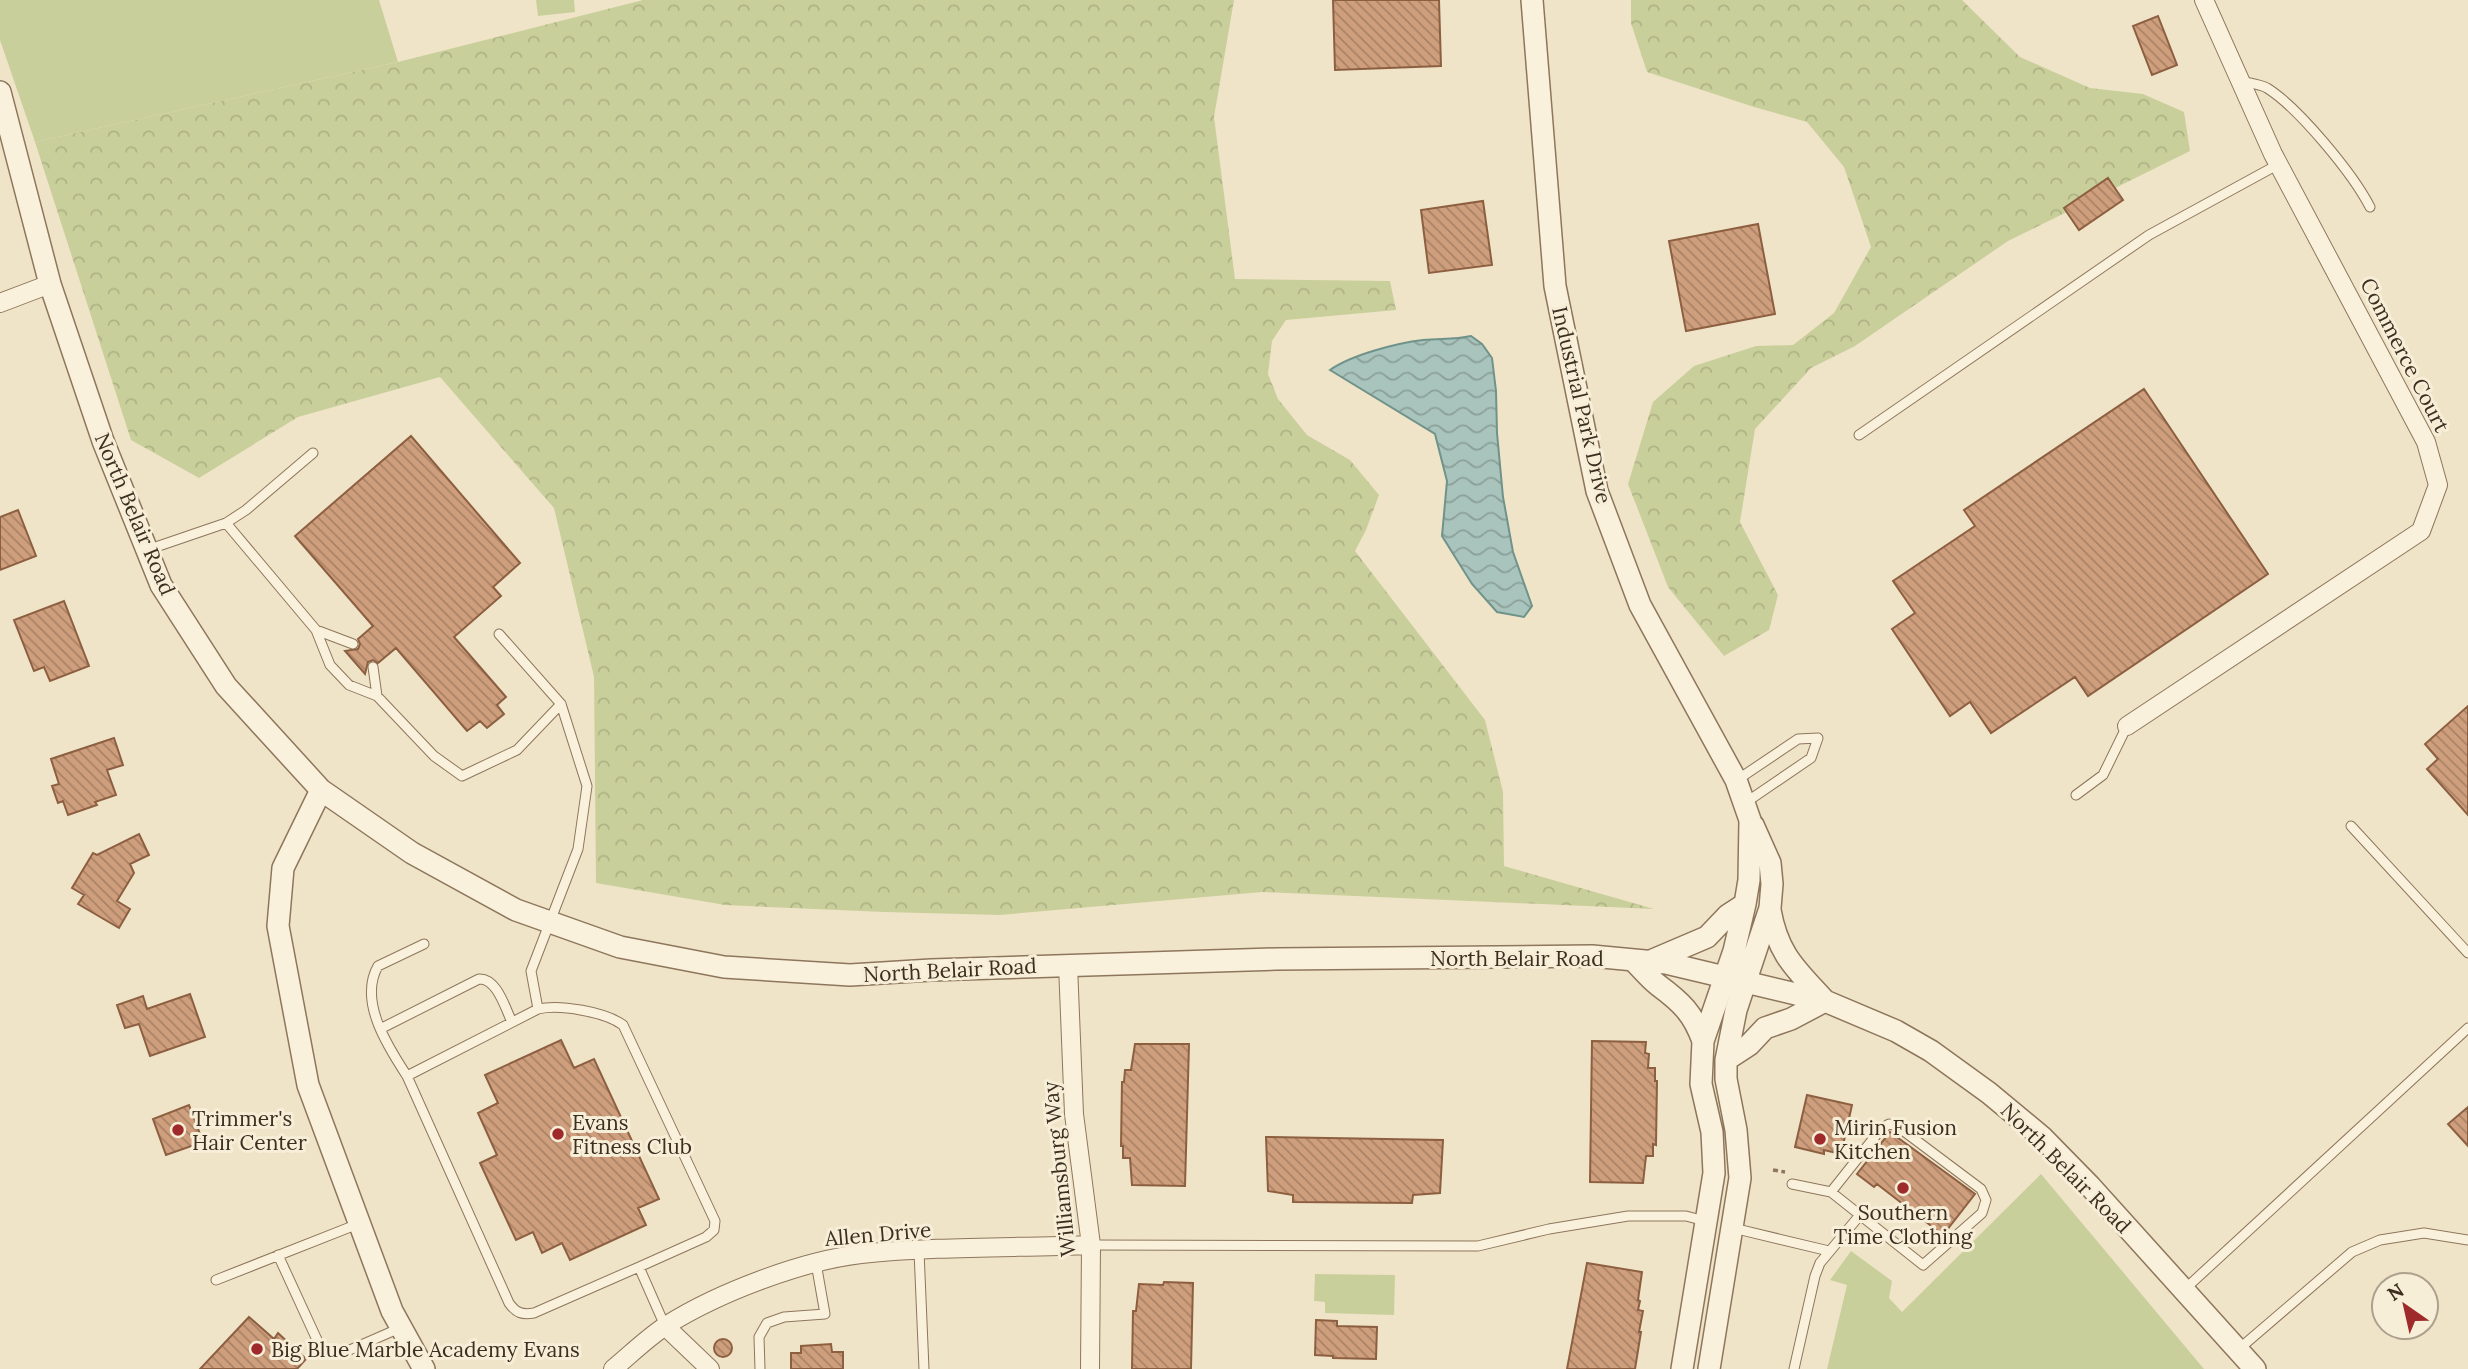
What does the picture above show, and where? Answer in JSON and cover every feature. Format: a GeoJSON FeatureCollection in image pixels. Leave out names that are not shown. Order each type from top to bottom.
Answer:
{"type":"FeatureCollection","features":[{"type":"Feature","properties":{"kind":"street","name":"Industrial Park Drive"},"geometry":{"type":"LineString","coordinates":[[1532,0],[1555,286],[1597,491],[1640,605],[1736,780],[1770,863],[1770,908],[1736,1010],[1726,1060],[1726,1079],[1736,1130],[1740,1178],[1709,1369]]}},
{"type":"Feature","properties":{"kind":"street","name":"Commerce Court"},"geometry":{"type":"LineString","coordinates":[[2127,726],[2421,531],[2438,485],[2426,442],[2279,164],[2204,0]]}},
{"type":"Feature","properties":{"kind":"street","name":"North Belair Road"},"geometry":{"type":"LineString","coordinates":[[0,92],[50,284],[103,442],[161,585],[226,686],[321,790],[412,853],[516,910],[620,947],[724,967],[850,975],[1068,965],[1592,956],[1666,963],[1825,1001],[1896,1031],[1931,1051],[1989,1093],[2061,1157],[2255,1369]]}},
{"type":"Feature","properties":{"kind":"street"},"geometry":{"type":"LineString","coordinates":[[0,303],[50,284]]}},
{"type":"Feature","properties":{"kind":"street"},"geometry":{"type":"LineString","coordinates":[[321,790],[283,868],[278,926],[308,1085],[392,1311],[424,1369]]}},
{"type":"Feature","properties":{"kind":"street","name":"Industrial Park Drive"},"geometry":{"type":"LineString","coordinates":[[1682,1369],[1714,1173],[1712,1132],[1701,1084],[1703,1041],[1734,951],[1745,904],[1749,880],[1747,812]]}},
{"type":"Feature","properties":{"kind":"street"},"geometry":{"type":"LineString","coordinates":[[1703,1041],[1682,1003],[1656,984],[1641,961],[1707,937],[1728,915],[1745,904]]}},
{"type":"Feature","properties":{"kind":"street"},"geometry":{"type":"LineString","coordinates":[[1726,1060],[1749,1045],[1765,1028],[1791,1019],[1825,1001],[1784,954],[1773,928],[1770,908]]}},
{"type":"Feature","properties":{"kind":"street","name":"Williamsburg Way"},"geometry":{"type":"LineString","coordinates":[[1068,965],[1074,1114],[1091,1245],[1090,1369]]}},
{"type":"Feature","properties":{"kind":"street"},"geometry":{"type":"LineString","coordinates":[[1707,1221],[1733,1228]]}},
{"type":"Feature","properties":{"kind":"street","name":"Allen Drive"},"geometry":{"type":"LineString","coordinates":[[613,1369],[665,1326],[710,1302],[765,1279],[816,1262],[860,1254],[1091,1245]]}},
{"type":"Feature","properties":{"kind":"street"},"geometry":{"type":"LineString","coordinates":[[665,1326],[710,1369]]}},
{"type":"Feature","properties":{"kind":"lane"},"geometry":{"type":"LineString","coordinates":[[2241,81],[2265,87],[2295,109],[2361,191],[2370,207]]}},
{"type":"Feature","properties":{"kind":"lane"},"geometry":{"type":"LineString","coordinates":[[1858,435],[2149,235],[2279,164]]}},
{"type":"Feature","properties":{"kind":"lane"},"geometry":{"type":"LineString","coordinates":[[147,550],[226,523],[246,510],[313,453]]}},
{"type":"Feature","properties":{"kind":"lane"},"geometry":{"type":"LineString","coordinates":[[226,523],[316,630],[330,665],[349,685],[377,696],[434,756],[462,776],[517,750],[561,704]]}},
{"type":"Feature","properties":{"kind":"lane"},"geometry":{"type":"LineString","coordinates":[[316,630],[353,643]]}},
{"type":"Feature","properties":{"kind":"lane"},"geometry":{"type":"LineString","coordinates":[[499,634],[561,704],[587,786],[578,849],[531,971],[538,1009]]}},
{"type":"Feature","properties":{"kind":"lane"},"geometry":{"type":"LineString","coordinates":[[373,667],[377,696]]}},
{"type":"Feature","properties":{"kind":"lane"},"geometry":{"type":"LineString","coordinates":[[2076,795],[2103,775],[2127,726]]}},
{"type":"Feature","properties":{"kind":"lane"},"geometry":{"type":"LineString","coordinates":[[1736,780],[1798,738],[1818,738],[1811,758],[1747,812]]}},
{"type":"Feature","properties":{"kind":"lane"},"geometry":{"type":"LineString","coordinates":[[2351,826],[2468,953]]}},
{"type":"Feature","properties":{"kind":"lane"},"geometry":{"type":"LineString","coordinates":[[407,1076],[538,1009],[551,1006],[613,1018],[623,1025],[715,1221],[714,1230],[706,1237],[534,1313],[524,1315],[515,1311],[509,1303],[407,1076],[391,1051],[373,1006],[371,986],[378,966],[424,944]]}},
{"type":"Feature","properties":{"kind":"lane"},"geometry":{"type":"LineString","coordinates":[[382,1028],[485,978],[492,983],[512,1022]]}},
{"type":"Feature","properties":{"kind":"lane"},"geometry":{"type":"LineString","coordinates":[[2183,1290],[2468,1028]]}},
{"type":"Feature","properties":{"kind":"lane"},"geometry":{"type":"LineString","coordinates":[[1792,1184],[1831,1192],[1923,1265],[1982,1213],[1986,1200],[1980,1189],[1897,1126],[1889,1124],[1881,1129],[1831,1192]]}},
{"type":"Feature","properties":{"kind":"lane"},"geometry":{"type":"LineString","coordinates":[[1794,1369],[1820,1263],[1860,1214]]}},
{"type":"Feature","properties":{"kind":"lane"},"geometry":{"type":"LineString","coordinates":[[1091,1245],[1478,1246],[1549,1229],[1628,1216],[1686,1216],[1707,1221]]}},
{"type":"Feature","properties":{"kind":"lane"},"geometry":{"type":"LineString","coordinates":[[216,1280],[359,1223]]}},
{"type":"Feature","properties":{"kind":"lane"},"geometry":{"type":"LineString","coordinates":[[1733,1228],[1829,1251]]}},
{"type":"Feature","properties":{"kind":"lane"},"geometry":{"type":"LineString","coordinates":[[2238,1350],[2352,1252],[2380,1240],[2424,1233],[2468,1240]]}},
{"type":"Feature","properties":{"kind":"lane"},"geometry":{"type":"LineString","coordinates":[[919,1251],[924,1369]]}},
{"type":"Feature","properties":{"kind":"lane"},"geometry":{"type":"LineString","coordinates":[[278,1255],[318,1342],[326,1352],[345,1352],[401,1328]]}},
{"type":"Feature","properties":{"kind":"lane"},"geometry":{"type":"LineString","coordinates":[[760,1368],[759,1338],[767,1323],[784,1317],[825,1314],[816,1262]]}},
{"type":"Feature","properties":{"kind":"lane"},"geometry":{"type":"LineString","coordinates":[[639,1267],[665,1326]]}},
{"type":"Feature","properties":{"kind":"path"},"geometry":{"type":"LineString","coordinates":[[1773,1170],[1791,1173]]}},
{"type":"Feature","properties":{"kind":"path"},"geometry":{"type":"LineString","coordinates":[[1887,1222],[1898,1208]]}},
{"type":"Feature","properties":{"kind":"green space"},"geometry":{"type":"Polygon","coordinates":[[[0,0],[379,0],[398,62],[35,142],[0,40],[0,0]]]}},
{"type":"Feature","properties":{"kind":"green space"},"geometry":{"type":"Polygon","coordinates":[[[536,0],[574,0],[575,12],[538,16],[536,0]]]}},
{"type":"Feature","properties":{"kind":"green space"},"geometry":{"type":"Polygon","coordinates":[[[643,0],[1234,0],[1214,117],[1235,279],[1390,281],[1396,310],[1286,320],[1272,341],[1268,374],[1278,399],[1307,435],[1350,460],[1379,495],[1355,551],[1485,720],[1503,792],[1504,866],[1654,909],[1262,892],[1000,915],[725,905],[596,883],[594,677],[554,508],[440,377],[298,417],[199,478],[131,440],[35,142],[398,62],[643,0]]]}},
{"type":"Feature","properties":{"kind":"green space"},"geometry":{"type":"Polygon","coordinates":[[[1631,0],[1962,0],[2020,57],[2090,88],[2143,94],[2184,112],[2190,151],[2008,241],[1855,346],[1811,368],[1755,429],[1740,522],[1778,595],[1769,630],[1724,656],[1668,587],[1628,484],[1653,402],[1694,366],[1756,346],[1793,345],[1834,313],[1871,247],[1844,167],[1807,122],[1647,72],[1631,23],[1631,0]]]}},
{"type":"Feature","properties":{"kind":"green space"},"geometry":{"type":"Polygon","coordinates":[[[2041,1174],[2204,1369],[1827,1369],[1847,1285],[1830,1280],[1851,1251],[1892,1281],[1889,1298],[1902,1312],[2041,1174]]]}},
{"type":"Feature","properties":{"kind":"green space"},"geometry":{"type":"Polygon","coordinates":[[[1315,1274],[1395,1275],[1394,1315],[1325,1313],[1325,1302],[1314,1301],[1315,1274]]]}},
{"type":"Feature","properties":{"kind":"water"},"geometry":{"type":"Polygon","coordinates":[[[1471,336],[1482,344],[1492,358],[1503,497],[1513,552],[1532,606],[1524,617],[1497,612],[1472,584],[1442,536],[1447,481],[1435,434],[1330,370],[1350,359],[1388,347],[1423,340],[1471,336]]]}},
{"type":"Feature","properties":{"kind":"building"},"geometry":{"type":"Polygon","coordinates":[[[1333,0],[1439,0],[1441,66],[1335,70],[1333,0]]]}},
{"type":"Feature","properties":{"kind":"building"},"geometry":{"type":"Polygon","coordinates":[[[2158,16],[2177,65],[2152,75],[2133,26],[2158,16]]]}},
{"type":"Feature","properties":{"kind":"building"},"geometry":{"type":"Polygon","coordinates":[[[2108,178],[2123,200],[2079,230],[2064,208],[2108,178]]]}},
{"type":"Feature","properties":{"kind":"building"},"geometry":{"type":"Polygon","coordinates":[[[1483,201],[1492,265],[1429,273],[1421,210],[1483,201]]]}},
{"type":"Feature","properties":{"kind":"building"},"geometry":{"type":"Polygon","coordinates":[[[1758,224],[1775,314],[1686,331],[1669,241],[1758,224]]]}},
{"type":"Feature","properties":{"kind":"building"},"geometry":{"type":"Polygon","coordinates":[[[2144,389],[2268,574],[2088,696],[2075,677],[1991,733],[1970,702],[1950,716],[1892,629],[1915,613],[1893,581],[1975,526],[1964,510],[2144,389]]]}},
{"type":"Feature","properties":{"kind":"building"},"geometry":{"type":"Polygon","coordinates":[[[411,436],[520,563],[493,587],[501,596],[454,637],[506,697],[497,705],[504,714],[487,728],[480,721],[467,731],[396,648],[378,663],[373,660],[368,662],[365,674],[345,651],[358,649],[358,639],[373,626],[295,536],[411,436]]]}},
{"type":"Feature","properties":{"kind":"building"},"geometry":{"type":"Polygon","coordinates":[[[18,510],[36,556],[0,570],[0,517],[18,510]]]}},
{"type":"Feature","properties":{"kind":"building"},"geometry":{"type":"Polygon","coordinates":[[[64,601],[89,666],[50,681],[44,667],[34,671],[14,620],[64,601]]]}},
{"type":"Feature","properties":{"kind":"building"},"geometry":{"type":"Polygon","coordinates":[[[2468,706],[2468,815],[2427,769],[2438,759],[2425,744],[2468,706]]]}},
{"type":"Feature","properties":{"kind":"building"},"geometry":{"type":"Polygon","coordinates":[[[114,738],[123,765],[107,770],[116,795],[68,815],[63,801],[58,803],[52,786],[59,784],[51,759],[114,738]]]}},
{"type":"Feature","properties":{"kind":"building"},"geometry":{"type":"Polygon","coordinates":[[[139,834],[149,855],[130,864],[134,873],[117,901],[130,909],[119,928],[78,904],[84,895],[72,888],[93,853],[97,855],[139,834]]]}},
{"type":"Feature","properties":{"kind":"building"},"geometry":{"type":"Polygon","coordinates":[[[190,994],[205,1037],[150,1056],[139,1024],[125,1028],[117,1005],[143,996],[147,1009],[190,994]]]}},
{"type":"Feature","properties":{"kind":"building","name":"Evans Fitness Club"},"geometry":{"type":"Polygon","coordinates":[[[561,1040],[574,1068],[594,1059],[659,1199],[638,1208],[646,1225],[570,1260],[562,1243],[542,1253],[533,1232],[516,1240],[480,1163],[497,1155],[478,1113],[498,1103],[485,1075],[561,1040]]]}},
{"type":"Feature","properties":{"kind":"building"},"geometry":{"type":"Polygon","coordinates":[[[1592,1041],[1646,1042],[1648,1068],[1655,1068],[1657,1081],[1656,1145],[1653,1144],[1653,1156],[1646,1156],[1643,1183],[1590,1182],[1592,1041]]]}},
{"type":"Feature","properties":{"kind":"building"},"geometry":{"type":"Polygon","coordinates":[[[1135,1044],[1189,1044],[1185,1186],[1132,1185],[1130,1158],[1123,1158],[1121,1146],[1122,1082],[1125,1070],[1131,1070],[1135,1044]]]}},
{"type":"Feature","properties":{"kind":"building"},"geometry":{"type":"Polygon","coordinates":[[[1807,1095],[1852,1105],[1841,1154],[1824,1150],[1824,1154],[1795,1147],[1807,1095]]]}},
{"type":"Feature","properties":{"kind":"building","name":"Trimmer's Hair Center"},"geometry":{"type":"Polygon","coordinates":[[[189,1105],[203,1142],[166,1155],[153,1119],[189,1105]]]}},
{"type":"Feature","properties":{"kind":"building"},"geometry":{"type":"Polygon","coordinates":[[[2468,1107],[2468,1146],[2448,1124],[2468,1107]]]}},
{"type":"Feature","properties":{"kind":"building"},"geometry":{"type":"Polygon","coordinates":[[[1890,1132],[1975,1194],[1943,1235],[1877,1184],[1874,1187],[1857,1174],[1890,1132]]]}},
{"type":"Feature","properties":{"kind":"building"},"geometry":{"type":"Polygon","coordinates":[[[1266,1137],[1443,1140],[1440,1193],[1413,1195],[1412,1203],[1293,1202],[1293,1195],[1268,1191],[1266,1137]]]}},
{"type":"Feature","properties":{"kind":"building"},"geometry":{"type":"Polygon","coordinates":[[[1587,1263],[1642,1272],[1638,1310],[1643,1311],[1635,1369],[1567,1369],[1587,1263]]]}},
{"type":"Feature","properties":{"kind":"building"},"geometry":{"type":"Polygon","coordinates":[[[1164,1282],[1193,1283],[1191,1369],[1132,1369],[1133,1311],[1136,1311],[1139,1284],[1163,1285],[1164,1282]]]}},
{"type":"Feature","properties":{"kind":"building","name":"Big Blue Marble Academy Evans"},"geometry":{"type":"Polygon","coordinates":[[[249,1317],[274,1339],[278,1333],[306,1359],[297,1369],[200,1369],[249,1317]]]}},
{"type":"Feature","properties":{"kind":"building"},"geometry":{"type":"Polygon","coordinates":[[[1316,1320],[1337,1321],[1337,1326],[1377,1327],[1376,1359],[1315,1355],[1316,1320]]]}},
{"type":"Feature","properties":{"kind":"building"},"geometry":{"type":"Polygon","coordinates":[[[723,1339],[729,1342],[732,1348],[729,1354],[723,1357],[717,1354],[714,1348],[717,1342],[723,1339]]]}},
{"type":"Feature","properties":{"kind":"building"},"geometry":{"type":"Polygon","coordinates":[[[831,1344],[832,1352],[843,1352],[843,1369],[791,1369],[791,1353],[801,1353],[801,1346],[831,1344]]]}},
{"type":"Feature","properties":{"kind":"place","name":"Trimmer's Hair Center"},"geometry":{"type":"Point","coordinates":[178,1130]}},
{"type":"Feature","properties":{"kind":"place","name":"Evans Fitness Club"},"geometry":{"type":"Point","coordinates":[558,1134]}},
{"type":"Feature","properties":{"kind":"place","name":"Mirin Fusion Kitchen"},"geometry":{"type":"Point","coordinates":[1820,1139]}},
{"type":"Feature","properties":{"kind":"place","name":"Southern Time Clothing"},"geometry":{"type":"Point","coordinates":[1903,1188]}},
{"type":"Feature","properties":{"kind":"place","name":"Big Blue Marble Academy Evans"},"geometry":{"type":"Point","coordinates":[257,1349]}}]}
